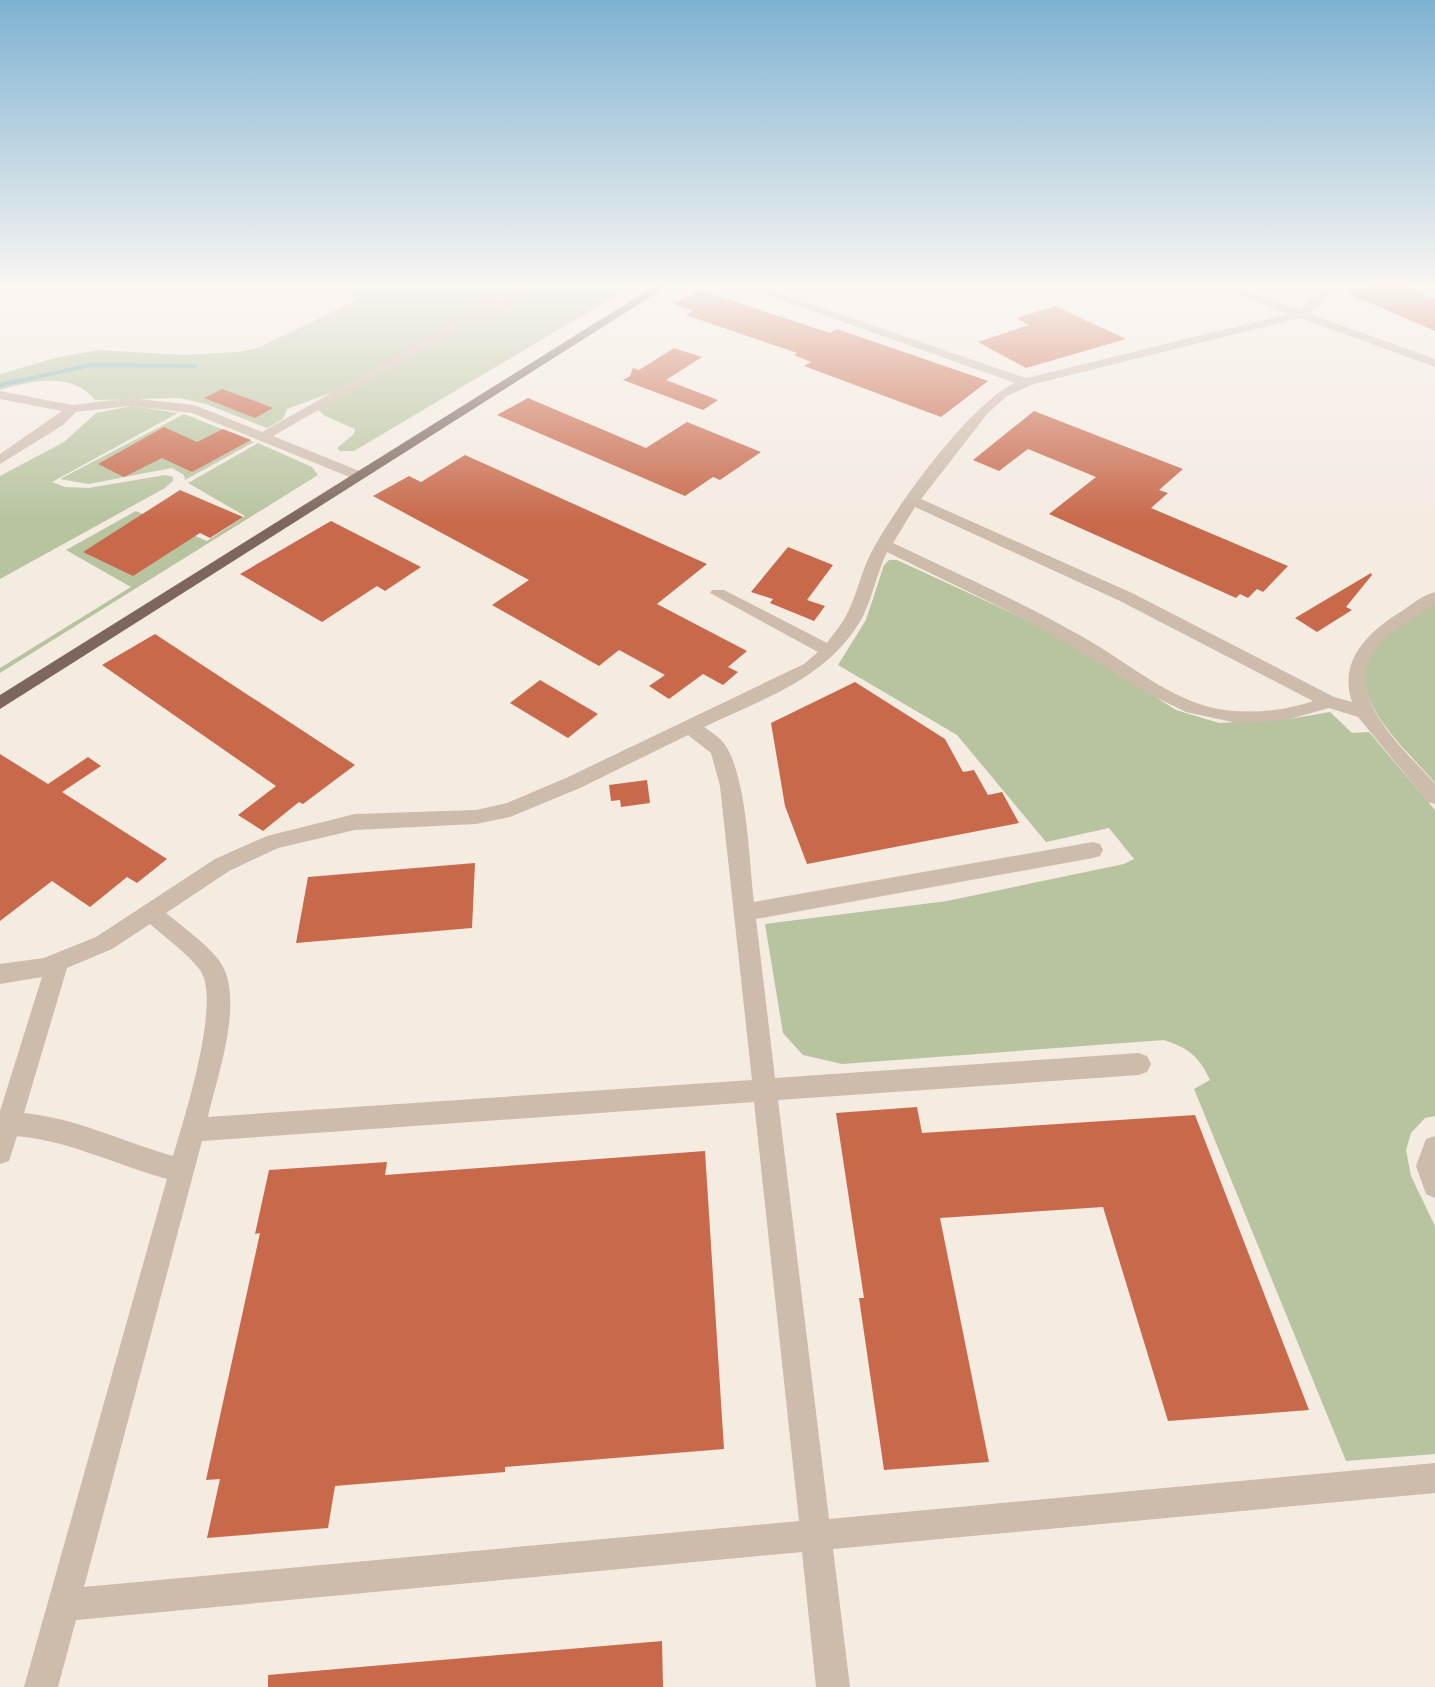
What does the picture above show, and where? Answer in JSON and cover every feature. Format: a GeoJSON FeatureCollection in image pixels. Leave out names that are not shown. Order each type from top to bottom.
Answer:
{"type":"FeatureCollection","features":[{"type":"Feature","properties":{"kind":"main road"},"geometry":{"type":"LineString","coordinates":[[0,703],[526,364]]}},
{"type":"Feature","properties":{"kind":"main road"},"geometry":{"type":"LineString","coordinates":[[0,691],[534,364]]}},
{"type":"Feature","properties":{"kind":"street"},"geometry":{"type":"LineString","coordinates":[[264,436],[392,364]]}},
{"type":"Feature","properties":{"kind":"street"},"geometry":{"type":"LineString","coordinates":[[971,364],[1024,382]]}},
{"type":"Feature","properties":{"kind":"street"},"geometry":{"type":"LineString","coordinates":[[0,974],[57,963],[104,943],[222,865],[274,841],[355,822],[492,816],[573,783],[810,668],[830,651],[855,615],[885,545],[912,500],[983,410],[1003,393],[1024,382],[1099,364]]}},
{"type":"Feature","properties":{"kind":"street"},"geometry":{"type":"LineString","coordinates":[[0,395],[72,409],[120,402],[165,403],[204,412],[353,473]]}},
{"type":"Feature","properties":{"kind":"street"},"geometry":{"type":"LineString","coordinates":[[0,460],[48,429],[72,409]]}},
{"type":"Feature","properties":{"kind":"street"},"geometry":{"type":"LineString","coordinates":[[912,500],[1126,597],[1328,701],[1364,713]]}},
{"type":"Feature","properties":{"kind":"street"},"geometry":{"type":"LineString","coordinates":[[885,545],[1078,641],[1176,701],[1198,710],[1250,717],[1304,709],[1328,701]]}},
{"type":"Feature","properties":{"kind":"street"},"geometry":{"type":"LineString","coordinates":[[718,593],[830,651]]}},
{"type":"Feature","properties":{"kind":"street"},"geometry":{"type":"LineString","coordinates":[[1435,597],[1382,631],[1363,653],[1355,677],[1357,698],[1364,713],[1435,797]]}},
{"type":"Feature","properties":{"kind":"street"},"geometry":{"type":"LineString","coordinates":[[687,726],[711,738],[719,747],[730,786],[833,1687]]}},
{"type":"Feature","properties":{"kind":"street"},"geometry":{"type":"LineString","coordinates":[[744,912],[1093,850]]}},
{"type":"Feature","properties":{"kind":"street"},"geometry":{"type":"LineString","coordinates":[[41,1687],[193,1130],[217,1028],[220,996],[211,966],[151,912]]}},
{"type":"Feature","properties":{"kind":"street"},"geometry":{"type":"LineString","coordinates":[[0,1152],[5,1124],[57,963]]}},
{"type":"Feature","properties":{"kind":"street"},"geometry":{"type":"LineString","coordinates":[[193,1130],[1139,1064]]}},
{"type":"Feature","properties":{"kind":"street"},"geometry":{"type":"LineString","coordinates":[[5,1124],[76,1135],[121,1154],[182,1171]]}},
{"type":"Feature","properties":{"kind":"street"},"geometry":{"type":"LineString","coordinates":[[1435,1148],[1429,1166],[1435,1185]]}},
{"type":"Feature","properties":{"kind":"street"},"geometry":{"type":"LineString","coordinates":[[64,1605],[1435,1478]]}},
{"type":"Feature","properties":{"kind":"green space"},"geometry":{"type":"Polygon","coordinates":[[[36,364],[386,364],[339,390],[287,409],[283,419],[267,428],[206,404],[180,398],[95,400],[75,385],[50,381],[0,390],[0,374],[36,364]]]}},
{"type":"Feature","properties":{"kind":"green space"},"geometry":{"type":"Polygon","coordinates":[[[396,364],[501,364],[354,451],[340,451],[337,448],[354,434],[355,429],[325,416],[317,409],[396,364]]]}},
{"type":"Feature","properties":{"kind":"green space"},"geometry":{"type":"Polygon","coordinates":[[[132,406],[178,413],[52,482],[65,487],[89,488],[165,475],[173,477],[173,481],[0,579],[0,476],[64,442],[96,413],[132,406]]]}},
{"type":"Feature","properties":{"kind":"green space"},"geometry":{"type":"Polygon","coordinates":[[[184,414],[254,442],[185,480],[184,475],[172,468],[88,484],[60,479],[184,414]]]}},
{"type":"Feature","properties":{"kind":"green space"},"geometry":{"type":"Polygon","coordinates":[[[258,443],[312,467],[318,475],[0,673],[0,668],[131,587],[66,550],[136,511],[207,541],[245,516],[188,483],[258,443]]]}},
{"type":"Feature","properties":{"kind":"green space"},"geometry":{"type":"Polygon","coordinates":[[[889,560],[897,560],[1051,631],[1176,710],[1219,723],[1289,719],[1330,712],[1352,733],[1369,732],[1435,810],[1435,1116],[1425,1118],[1411,1133],[1406,1150],[1411,1176],[1435,1226],[1435,1454],[1346,1461],[1194,1089],[1210,1080],[1197,1059],[1180,1046],[1164,1040],[842,1064],[803,1055],[783,1033],[765,924],[947,901],[1124,864],[1134,859],[1109,828],[1046,842],[957,735],[838,665],[866,620],[884,565],[889,560]]]}},
{"type":"Feature","properties":{"kind":"green space"},"geometry":{"type":"Polygon","coordinates":[[[1435,601],[1435,783],[1376,712],[1367,692],[1365,672],[1371,652],[1388,632],[1435,601]]]}},
{"type":"Feature","properties":{"kind":"building"},"geometry":{"type":"Polygon","coordinates":[[[649,364],[691,364],[666,380],[718,400],[703,410],[623,380],[630,376],[633,368],[639,370],[649,364]]]}},
{"type":"Feature","properties":{"kind":"building"},"geometry":{"type":"Polygon","coordinates":[[[938,364],[988,381],[941,417],[804,366],[938,364]]]}},
{"type":"Feature","properties":{"kind":"building"},"geometry":{"type":"Polygon","coordinates":[[[1018,364],[1041,364],[1026,368],[1018,364]]]}},
{"type":"Feature","properties":{"kind":"building"},"geometry":{"type":"Polygon","coordinates":[[[222,389],[273,408],[255,418],[204,398],[222,389]]]}},
{"type":"Feature","properties":{"kind":"building"},"geometry":{"type":"Polygon","coordinates":[[[528,398],[646,448],[687,422],[761,452],[720,480],[713,477],[685,496],[497,415],[528,398]]]}},
{"type":"Feature","properties":{"kind":"building"},"geometry":{"type":"Polygon","coordinates":[[[1034,411],[1183,469],[1159,490],[1168,493],[1151,508],[1288,566],[1263,592],[1257,589],[1248,598],[1240,594],[1236,598],[1049,514],[1096,477],[1028,449],[999,471],[973,460],[1034,411]]]}},
{"type":"Feature","properties":{"kind":"building"},"geometry":{"type":"Polygon","coordinates":[[[164,427],[197,442],[223,429],[251,440],[192,472],[162,458],[124,477],[98,464],[164,427]]]}},
{"type":"Feature","properties":{"kind":"building"},"geometry":{"type":"Polygon","coordinates":[[[465,455],[707,564],[657,604],[747,651],[728,667],[738,672],[723,685],[703,674],[669,699],[649,686],[665,675],[619,650],[599,666],[492,605],[529,580],[373,496],[409,476],[421,482],[465,455]]]}},
{"type":"Feature","properties":{"kind":"building"},"geometry":{"type":"Polygon","coordinates":[[[180,490],[243,517],[210,538],[200,533],[133,576],[83,552],[180,490]]]}},
{"type":"Feature","properties":{"kind":"building"},"geometry":{"type":"Polygon","coordinates":[[[331,521],[421,567],[385,591],[377,586],[322,622],[240,574],[331,521]]]}},
{"type":"Feature","properties":{"kind":"building"},"geometry":{"type":"Polygon","coordinates":[[[788,547],[833,565],[807,600],[825,606],[814,621],[770,603],[773,599],[751,592],[788,547]]]}},
{"type":"Feature","properties":{"kind":"building"},"geometry":{"type":"Polygon","coordinates":[[[1371,573],[1346,607],[1352,610],[1317,632],[1295,618],[1371,573]]]}},
{"type":"Feature","properties":{"kind":"building"},"geometry":{"type":"Polygon","coordinates":[[[155,634],[355,765],[303,804],[299,802],[263,831],[238,815],[276,786],[102,665],[155,634]]]}},
{"type":"Feature","properties":{"kind":"building"},"geometry":{"type":"Polygon","coordinates":[[[540,680],[598,714],[568,738],[510,703],[540,680]]]}},
{"type":"Feature","properties":{"kind":"building"},"geometry":{"type":"Polygon","coordinates":[[[855,682],[945,739],[963,772],[974,770],[988,795],[1002,792],[1019,823],[807,864],[785,806],[771,723],[855,682]]]}},
{"type":"Feature","properties":{"kind":"building"},"geometry":{"type":"Polygon","coordinates":[[[0,754],[48,784],[88,757],[101,766],[62,792],[167,859],[137,883],[127,877],[90,907],[52,881],[0,921],[0,754]]]}},
{"type":"Feature","properties":{"kind":"building"},"geometry":{"type":"Polygon","coordinates":[[[647,780],[650,803],[621,807],[620,800],[611,801],[609,785],[647,780]]]}},
{"type":"Feature","properties":{"kind":"building"},"geometry":{"type":"Polygon","coordinates":[[[475,863],[472,928],[296,943],[308,877],[475,863]]]}},
{"type":"Feature","properties":{"kind":"building"},"geometry":{"type":"Polygon","coordinates":[[[917,1107],[922,1133],[1195,1115],[1309,1410],[1168,1421],[1103,1207],[940,1218],[989,1462],[884,1470],[859,1298],[864,1298],[836,1113],[917,1107]]]}},
{"type":"Feature","properties":{"kind":"building"},"geometry":{"type":"Polygon","coordinates":[[[705,1151],[724,1449],[505,1467],[505,1472],[335,1486],[328,1528],[207,1538],[220,1479],[206,1480],[260,1233],[255,1234],[269,1170],[387,1162],[385,1175],[705,1151]]]}},
{"type":"Feature","properties":{"kind":"building"},"geometry":{"type":"Polygon","coordinates":[[[662,1641],[663,1687],[268,1687],[268,1675],[662,1641]]]}},
{"type":"Feature","properties":{"kind":"waterway"},"geometry":{"type":"LineString","coordinates":[[0,385],[91,365],[195,366]]}}]}
